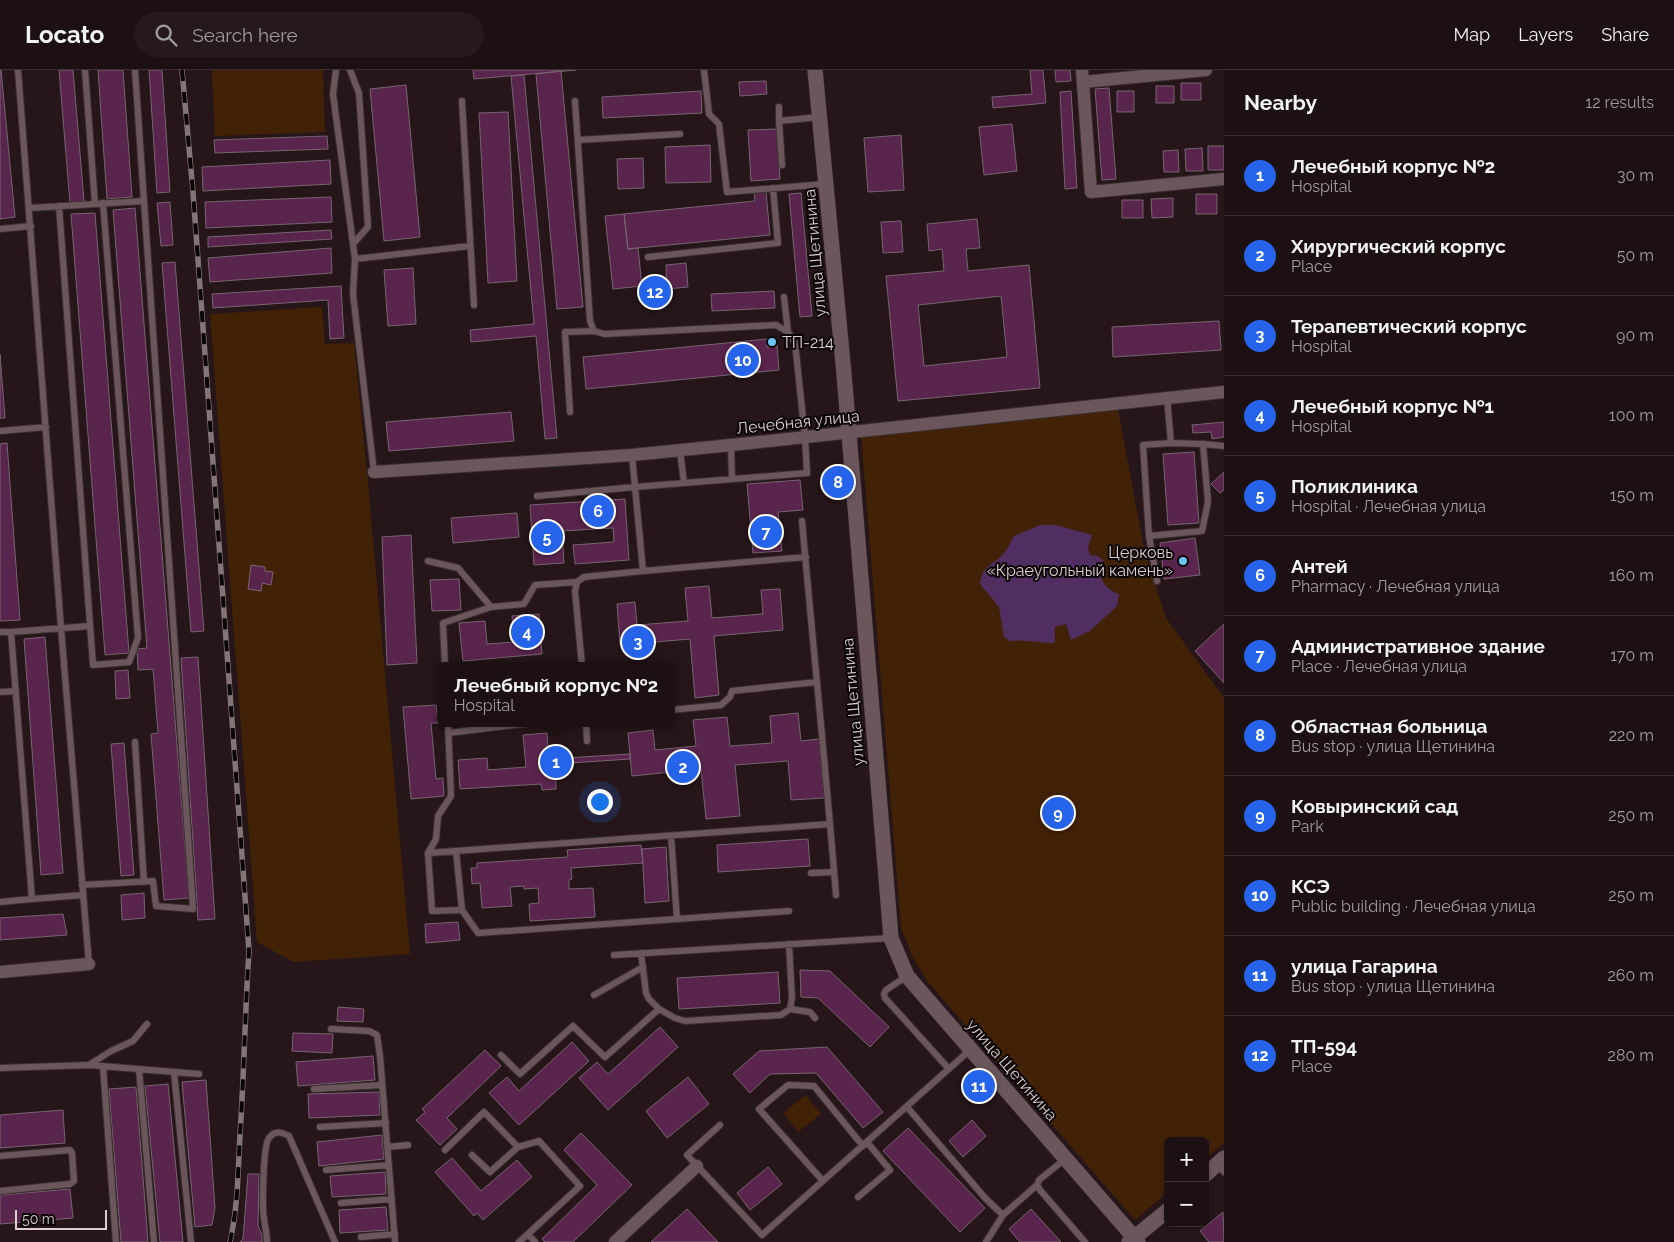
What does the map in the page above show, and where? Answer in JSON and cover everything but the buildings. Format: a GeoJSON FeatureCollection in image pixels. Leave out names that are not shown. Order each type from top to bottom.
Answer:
{"type":"FeatureCollection","features":[{"type":"Feature","properties":{"kind":"street","name":"улица Щетинина"},"geometry":{"type":"LineString","coordinates":[[816,70],[850,433],[891,938],[907,976],[1066,1158],[1134,1241]]}},
{"type":"Feature","properties":{"kind":"street"},"geometry":{"type":"LineString","coordinates":[[1206,70],[1082,76],[1090,192],[1224,179]]}},
{"type":"Feature","properties":{"kind":"street","name":"Лечебная улица"},"geometry":{"type":"LineString","coordinates":[[374,472],[632,455],[1224,392]]}},
{"type":"Feature","properties":{"kind":"street"},"geometry":{"type":"LineString","coordinates":[[0,972],[89,964]]}},
{"type":"Feature","properties":{"kind":"street"},"geometry":{"type":"LineString","coordinates":[[1209,1173],[1222,1165]]}},
{"type":"Feature","properties":{"kind":"street"},"geometry":{"type":"LineString","coordinates":[[616,1242],[697,1166]]}},
{"type":"Feature","properties":{"kind":"street"},"geometry":{"type":"LineString","coordinates":[[1134,1241],[1164,1214]]}},
{"type":"Feature","properties":{"kind":"lane"},"geometry":{"type":"LineString","coordinates":[[18,70],[89,964]]}},
{"type":"Feature","properties":{"kind":"lane"},"geometry":{"type":"LineString","coordinates":[[84,70],[96,204]]}},
{"type":"Feature","properties":{"kind":"lane"},"geometry":{"type":"LineString","coordinates":[[82,885],[153,881],[156,906],[193,909],[135,70]]}},
{"type":"Feature","properties":{"kind":"lane"},"geometry":{"type":"LineString","coordinates":[[336,70],[333,94],[355,259],[353,294],[374,472]]}},
{"type":"Feature","properties":{"kind":"lane"},"geometry":{"type":"LineString","coordinates":[[350,70],[359,93],[368,227],[353,244]]}},
{"type":"Feature","properties":{"kind":"lane"},"geometry":{"type":"LineString","coordinates":[[704,70],[708,114],[719,124],[727,192],[826,184]]}},
{"type":"Feature","properties":{"kind":"lane"},"geometry":{"type":"LineString","coordinates":[[575,101],[590,321],[594,331]]}},
{"type":"Feature","properties":{"kind":"lane"},"geometry":{"type":"LineString","coordinates":[[462,102],[474,305]]}},
{"type":"Feature","properties":{"kind":"lane"},"geometry":{"type":"LineString","coordinates":[[778,107],[782,165]]}},
{"type":"Feature","properties":{"kind":"lane"},"geometry":{"type":"LineString","coordinates":[[779,121],[820,117]]}},
{"type":"Feature","properties":{"kind":"lane"},"geometry":{"type":"LineString","coordinates":[[578,140],[680,134]]}},
{"type":"Feature","properties":{"kind":"lane"},"geometry":{"type":"LineString","coordinates":[[648,257],[778,243],[773,188]]}},
{"type":"Feature","properties":{"kind":"lane"},"geometry":{"type":"LineString","coordinates":[[30,208],[144,201]]}},
{"type":"Feature","properties":{"kind":"lane"},"geometry":{"type":"LineString","coordinates":[[59,206],[92,666],[129,662],[138,638],[104,203]]}},
{"type":"Feature","properties":{"kind":"lane"},"geometry":{"type":"LineString","coordinates":[[0,229],[31,226]]}},
{"type":"Feature","properties":{"kind":"lane"},"geometry":{"type":"LineString","coordinates":[[355,259],[470,246]]}},
{"type":"Feature","properties":{"kind":"lane"},"geometry":{"type":"LineString","coordinates":[[537,496],[807,473],[805,436],[794,343],[788,332],[784,296]]}},
{"type":"Feature","properties":{"kind":"lane"},"geometry":{"type":"LineString","coordinates":[[570,412],[565,332],[594,331],[604,334],[776,326],[788,332]]}},
{"type":"Feature","properties":{"kind":"lane"},"geometry":{"type":"LineString","coordinates":[[1167,398],[1171,443]]}},
{"type":"Feature","properties":{"kind":"lane"},"geometry":{"type":"LineString","coordinates":[[0,431],[46,426]]}},
{"type":"Feature","properties":{"kind":"lane"},"geometry":{"type":"LineString","coordinates":[[1157,581],[1149,536],[1142,445],[1171,443],[1224,446]]}},
{"type":"Feature","properties":{"kind":"lane"},"geometry":{"type":"LineString","coordinates":[[1149,536],[1202,531],[1208,502],[1203,444]]}},
{"type":"Feature","properties":{"kind":"lane"},"geometry":{"type":"LineString","coordinates":[[731,445],[732,479]]}},
{"type":"Feature","properties":{"kind":"lane"},"geometry":{"type":"LineString","coordinates":[[680,450],[684,483]]}},
{"type":"Feature","properties":{"kind":"lane"},"geometry":{"type":"LineString","coordinates":[[632,455],[643,571]]}},
{"type":"Feature","properties":{"kind":"lane"},"geometry":{"type":"LineString","coordinates":[[802,520],[824,741],[836,895]]}},
{"type":"Feature","properties":{"kind":"lane"},"geometry":{"type":"LineString","coordinates":[[445,662],[443,623],[491,607],[524,604],[535,585],[577,582],[584,577],[806,557]]}},
{"type":"Feature","properties":{"kind":"lane"},"geometry":{"type":"LineString","coordinates":[[428,561],[458,568],[491,607]]}},
{"type":"Feature","properties":{"kind":"lane"},"geometry":{"type":"LineString","coordinates":[[577,582],[575,591],[582,662]]}},
{"type":"Feature","properties":{"kind":"lane"},"geometry":{"type":"LineString","coordinates":[[0,632],[90,626]]}},
{"type":"Feature","properties":{"kind":"lane"},"geometry":{"type":"LineString","coordinates":[[11,632],[32,899]]}},
{"type":"Feature","properties":{"kind":"lane"},"geometry":{"type":"LineString","coordinates":[[675,710],[721,705],[730,697],[732,691],[817,682]]}},
{"type":"Feature","properties":{"kind":"lane"},"geometry":{"type":"LineString","coordinates":[[0,692],[16,691]]}},
{"type":"Feature","properties":{"kind":"lane"},"geometry":{"type":"LineString","coordinates":[[448,727],[451,796],[438,816],[436,839],[428,853],[432,912],[462,910]]}},
{"type":"Feature","properties":{"kind":"lane"},"geometry":{"type":"LineString","coordinates":[[448,734],[501,727]]}},
{"type":"Feature","properties":{"kind":"lane"},"geometry":{"type":"LineString","coordinates":[[586,727],[587,742]]}},
{"type":"Feature","properties":{"kind":"lane"},"geometry":{"type":"LineString","coordinates":[[135,742],[144,882]]}},
{"type":"Feature","properties":{"kind":"lane"},"geometry":{"type":"LineString","coordinates":[[428,853],[830,824]]}},
{"type":"Feature","properties":{"kind":"lane"},"geometry":{"type":"LineString","coordinates":[[671,836],[677,919]]}},
{"type":"Feature","properties":{"kind":"lane"},"geometry":{"type":"LineString","coordinates":[[456,851],[462,910],[478,933],[789,911]]}},
{"type":"Feature","properties":{"kind":"lane"},"geometry":{"type":"LineString","coordinates":[[810,873],[834,872]]}},
{"type":"Feature","properties":{"kind":"lane"},"geometry":{"type":"LineString","coordinates":[[0,902],[83,895]]}},
{"type":"Feature","properties":{"kind":"lane"},"geometry":{"type":"LineString","coordinates":[[614,955],[891,938]]}},
{"type":"Feature","properties":{"kind":"lane"},"geometry":{"type":"LineString","coordinates":[[789,944],[792,998],[790,1009]]}},
{"type":"Feature","properties":{"kind":"lane"},"geometry":{"type":"LineString","coordinates":[[641,953],[646,993],[649,999],[659,1009],[675,1018],[686,1021],[780,1015],[790,1009],[810,1012],[815,1018]]}},
{"type":"Feature","properties":{"kind":"lane"},"geometry":{"type":"LineString","coordinates":[[594,995],[643,967]]}},
{"type":"Feature","properties":{"kind":"lane"},"geometry":{"type":"LineString","coordinates":[[907,976],[886,990],[885,998],[949,1069]]}},
{"type":"Feature","properties":{"kind":"lane"},"geometry":{"type":"LineString","coordinates":[[501,1055],[520,1074],[573,1026],[604,1058],[659,1009]]}},
{"type":"Feature","properties":{"kind":"lane"},"geometry":{"type":"LineString","coordinates":[[90,1065],[112,1051],[133,1041],[147,1024]]}},
{"type":"Feature","properties":{"kind":"lane"},"geometry":{"type":"LineString","coordinates":[[331,1029],[369,1030],[377,1035],[395,1242]]}},
{"type":"Feature","properties":{"kind":"lane"},"geometry":{"type":"LineString","coordinates":[[720,1125],[687,1155],[762,1235],[970,1050]]}},
{"type":"Feature","properties":{"kind":"lane"},"geometry":{"type":"LineString","coordinates":[[0,1068],[90,1065],[198,1074]]}},
{"type":"Feature","properties":{"kind":"lane"},"geometry":{"type":"LineString","coordinates":[[103,1066],[116,1242]]}},
{"type":"Feature","properties":{"kind":"lane"},"geometry":{"type":"LineString","coordinates":[[139,1069],[154,1242]]}},
{"type":"Feature","properties":{"kind":"lane"},"geometry":{"type":"LineString","coordinates":[[174,1072],[191,1242]]}},
{"type":"Feature","properties":{"kind":"lane"},"geometry":{"type":"LineString","coordinates":[[314,1089],[382,1085]]}},
{"type":"Feature","properties":{"kind":"lane"},"geometry":{"type":"LineString","coordinates":[[823,1181],[760,1109],[788,1085],[814,1086],[890,1170],[858,1197]]}},
{"type":"Feature","properties":{"kind":"lane"},"geometry":{"type":"LineString","coordinates":[[907,1106],[986,1199],[1003,1215]]}},
{"type":"Feature","properties":{"kind":"lane"},"geometry":{"type":"LineString","coordinates":[[446,1150],[484,1112],[518,1147]]}},
{"type":"Feature","properties":{"kind":"lane"},"geometry":{"type":"LineString","coordinates":[[320,1128],[386,1123]]}},
{"type":"Feature","properties":{"kind":"lane"},"geometry":{"type":"LineString","coordinates":[[267,1242],[264,1219],[264,1152],[267,1139],[273,1133],[280,1132],[289,1136],[335,1242]]}},
{"type":"Feature","properties":{"kind":"lane"},"geometry":{"type":"LineString","coordinates":[[472,1155],[490,1172],[518,1147],[539,1141],[580,1186],[519,1242]]}},
{"type":"Feature","properties":{"kind":"lane"},"geometry":{"type":"LineString","coordinates":[[387,1146],[408,1145]]}},
{"type":"Feature","properties":{"kind":"lane"},"geometry":{"type":"LineString","coordinates":[[0,1156],[70,1150],[72,1153],[74,1177],[74,1182],[70,1184],[0,1191]]}},
{"type":"Feature","properties":{"kind":"lane"},"geometry":{"type":"LineString","coordinates":[[986,1242],[1003,1215],[1038,1185],[1039,1180],[1066,1158]]}},
{"type":"Feature","properties":{"kind":"lane"},"geometry":{"type":"LineString","coordinates":[[326,1170],[389,1165]]}},
{"type":"Feature","properties":{"kind":"lane"},"geometry":{"type":"LineString","coordinates":[[1038,1185],[1040,1190],[1085,1242]]}},
{"type":"Feature","properties":{"kind":"lane"},"geometry":{"type":"LineString","coordinates":[[341,1203],[392,1199]]}},
{"type":"Feature","properties":{"kind":"lane"},"geometry":{"type":"LineString","coordinates":[[361,1237],[395,1234]]}},
{"type":"Feature","properties":{"kind":"lane"},"geometry":{"type":"LineString","coordinates":[[528,1234],[534,1242]]}},
{"type":"Feature","properties":{"kind":"shaded area"},"geometry":{"type":"Polygon","coordinates":[[[212,70],[323,70],[325,132],[215,136],[212,70]]]}},
{"type":"Feature","properties":{"kind":"shaded area"},"geometry":{"type":"Polygon","coordinates":[[[322,307],[325,344],[354,343],[410,954],[293,962],[257,942],[210,314],[322,307]]]}},
{"type":"Feature","properties":{"kind":"shaded area"},"geometry":{"type":"Polygon","coordinates":[[[1118,410],[1145,553],[1166,618],[1224,698],[1224,1143],[1209,1156],[1209,1137],[1164,1137],[1164,1195],[1135,1220],[928,982],[913,958],[901,928],[861,435],[1118,410]]]}},
{"type":"Feature","properties":{"kind":"shaded area"},"geometry":{"type":"Polygon","coordinates":[[[1040,525],[1056,525],[1092,535],[1088,547],[1090,555],[1098,556],[1104,561],[1097,567],[1105,584],[1110,590],[1119,594],[1117,606],[1090,631],[1071,640],[1066,624],[1055,627],[1055,643],[1022,640],[1010,641],[1004,637],[999,607],[980,584],[982,575],[986,569],[1001,557],[1014,536],[1040,525]]]}},
{"type":"Feature","properties":{"kind":"shaded area"},"geometry":{"type":"Polygon","coordinates":[[[806,1095],[821,1114],[798,1132],[783,1113],[806,1095]]]}},
{"type":"Feature","properties":{"kind":"railway"},"geometry":{"type":"LineString","coordinates":[[182,70],[193,192],[249,951],[237,1189],[230,1242]]}},
{"type":"Feature","properties":{"kind":"place","name":"ТП-594"},"geometry":{"type":"Point","coordinates":[655,292]}},
{"type":"Feature","properties":{"kind":"place","name":"ТП-214"},"geometry":{"type":"Point","coordinates":[772,342]}},
{"type":"Feature","properties":{"kind":"place","name":"КСЭ"},"geometry":{"type":"Point","coordinates":[743,360]}},
{"type":"Feature","properties":{"kind":"place","name":"Областная больница"},"geometry":{"type":"Point","coordinates":[838,482]}},
{"type":"Feature","properties":{"kind":"place","name":"Антей"},"geometry":{"type":"Point","coordinates":[598,511]}},
{"type":"Feature","properties":{"kind":"place","name":"Административное здание"},"geometry":{"type":"Point","coordinates":[766,532]}},
{"type":"Feature","properties":{"kind":"place","name":"Поликлиника"},"geometry":{"type":"Point","coordinates":[547,537]}},
{"type":"Feature","properties":{"kind":"place","name":"Церковь «Краеугольный камень»"},"geometry":{"type":"Point","coordinates":[1183,561]}},
{"type":"Feature","properties":{"kind":"place","name":"Лечебный корпус №1"},"geometry":{"type":"Point","coordinates":[527,632]}},
{"type":"Feature","properties":{"kind":"place","name":"Терапевтический корпус"},"geometry":{"type":"Point","coordinates":[638,642]}},
{"type":"Feature","properties":{"kind":"place","name":"Лечебный корпус №2"},"geometry":{"type":"Point","coordinates":[556,762]}},
{"type":"Feature","properties":{"kind":"place","name":"Хирургический корпус"},"geometry":{"type":"Point","coordinates":[683,767]}},
{"type":"Feature","properties":{"kind":"place","name":"Ковыринский сад"},"geometry":{"type":"Point","coordinates":[1058,813]}},
{"type":"Feature","properties":{"kind":"place","name":"улица Гагарина"},"geometry":{"type":"Point","coordinates":[979,1086]}}]}
